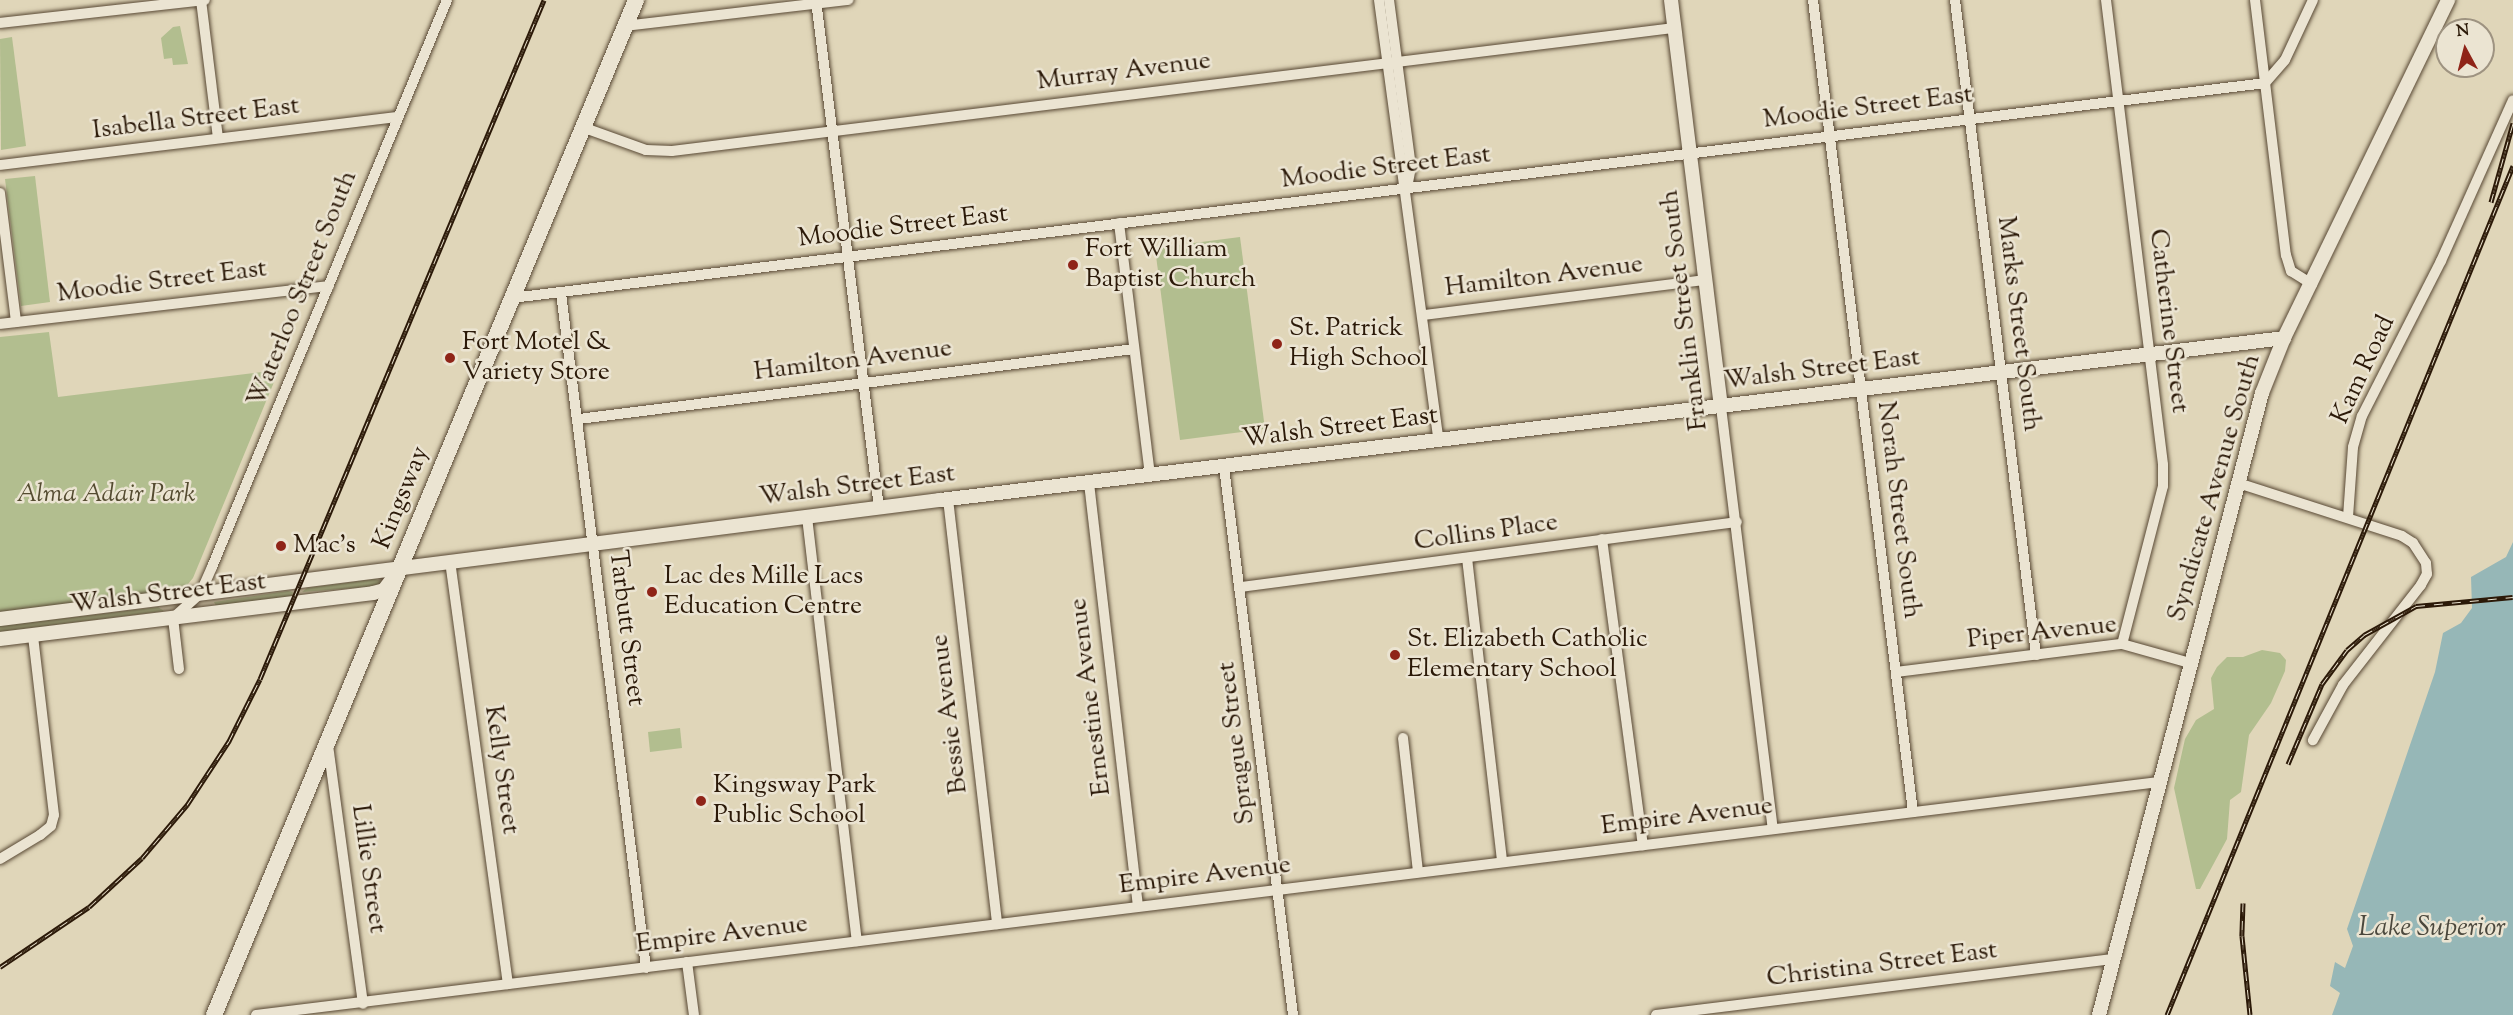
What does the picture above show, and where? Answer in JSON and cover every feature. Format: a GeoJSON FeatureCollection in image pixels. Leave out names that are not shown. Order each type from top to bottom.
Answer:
{"type":"FeatureCollection","features":[{"type":"Feature","properties":{"kind":"main road","name":"Kingsway"},"geometry":{"type":"LineString","coordinates":[[214,1015],[636,0]]}},
{"type":"Feature","properties":{"kind":"street"},"geometry":{"type":"LineString","coordinates":[[0,23],[202,0],[218,138]]}},
{"type":"Feature","properties":{"kind":"street","name":"Waterloo Street South"},"geometry":{"type":"LineString","coordinates":[[200,594],[447,0]]}},
{"type":"Feature","properties":{"kind":"street"},"geometry":{"type":"LineString","coordinates":[[625,26],[848,0]]}},
{"type":"Feature","properties":{"kind":"street"},"geometry":{"type":"LineString","coordinates":[[1379,0],[1392,62]]}},
{"type":"Feature","properties":{"kind":"street"},"geometry":{"type":"LineString","coordinates":[[1389,0],[1400,169],[1407,188],[1439,441]]}},
{"type":"Feature","properties":{"kind":"street","name":"Franklin Street South"},"geometry":{"type":"LineString","coordinates":[[1671,0],[1773,829]]}},
{"type":"Feature","properties":{"kind":"street","name":"Norah Street South"},"geometry":{"type":"LineString","coordinates":[[1813,0],[1913,812]]}},
{"type":"Feature","properties":{"kind":"street","name":"Marks Street South"},"geometry":{"type":"LineString","coordinates":[[1955,0],[2036,655]]}},
{"type":"Feature","properties":{"kind":"street","name":"Catherine Street"},"geometry":{"type":"LineString","coordinates":[[2106,0],[2163,486],[2122,644]]}},
{"type":"Feature","properties":{"kind":"street"},"geometry":{"type":"LineString","coordinates":[[2255,0],[2286,255],[2291,271],[2312,284]]}},
{"type":"Feature","properties":{"kind":"street"},"geometry":{"type":"LineString","coordinates":[[2265,83],[2285,60],[2313,0]]}},
{"type":"Feature","properties":{"kind":"street","name":"Syndicate Avenue South"},"geometry":{"type":"LineString","coordinates":[[2099,1015],[2262,393],[2283,338],[2312,284],[2448,0]]}},
{"type":"Feature","properties":{"kind":"street"},"geometry":{"type":"LineString","coordinates":[[816,2],[879,508]]}},
{"type":"Feature","properties":{"kind":"street","name":"Murray Avenue"},"geometry":{"type":"LineString","coordinates":[[582,127],[659,152],[1674,28]]}},
{"type":"Feature","properties":{"kind":"street","name":"Moodie Street East"},"geometry":{"type":"LineString","coordinates":[[512,298],[2265,83]]}},
{"type":"Feature","properties":{"kind":"street","name":"Kam Road"},"geometry":{"type":"LineString","coordinates":[[2348,517],[2353,447],[2362,416],[2440,261],[2513,100]]}},
{"type":"Feature","properties":{"kind":"street","name":"Isabella Street East"},"geometry":{"type":"LineString","coordinates":[[0,165],[398,117]]}},
{"type":"Feature","properties":{"kind":"street"},"geometry":{"type":"LineString","coordinates":[[0,193],[16,322]]}},
{"type":"Feature","properties":{"kind":"street"},"geometry":{"type":"LineString","coordinates":[[1119,223],[1150,475]]}},
{"type":"Feature","properties":{"kind":"street","name":"Hamilton Avenue"},"geometry":{"type":"LineString","coordinates":[[1424,315],[1705,280]]}},
{"type":"Feature","properties":{"kind":"street","name":"Moodie Street East"},"geometry":{"type":"LineString","coordinates":[[0,324],[329,286]]}},
{"type":"Feature","properties":{"kind":"street","name":"Tarbutt Street"},"geometry":{"type":"LineString","coordinates":[[561,293],[579,419],[646,968]]}},
{"type":"Feature","properties":{"kind":"street","name":"Walsh Street East"},"geometry":{"type":"LineString","coordinates":[[0,619],[948,499],[2283,338]]}},
{"type":"Feature","properties":{"kind":"street","name":"Hamilton Avenue"},"geometry":{"type":"LineString","coordinates":[[579,419],[1134,349]]}},
{"type":"Feature","properties":{"kind":"street","name":"Sprague Street"},"geometry":{"type":"LineString","coordinates":[[1224,467],[1293,1015]]}},
{"type":"Feature","properties":{"kind":"street","name":"Ernestine Avenue"},"geometry":{"type":"LineString","coordinates":[[1089,483],[1138,906]]}},
{"type":"Feature","properties":{"kind":"street"},"geometry":{"type":"LineString","coordinates":[[2238,483],[2348,517],[2413,543],[2426,563],[2427,574],[2343,685],[2313,740]]}},
{"type":"Feature","properties":{"kind":"street","name":"Bessie Avenue"},"geometry":{"type":"LineString","coordinates":[[948,499],[997,924]]}},
{"type":"Feature","properties":{"kind":"street"},"geometry":{"type":"LineString","coordinates":[[807,517],[857,941]]}},
{"type":"Feature","properties":{"kind":"street","name":"Collins Place"},"geometry":{"type":"LineString","coordinates":[[1240,586],[1737,522]]}},
{"type":"Feature","properties":{"kind":"street"},"geometry":{"type":"LineString","coordinates":[[1602,539],[1643,845]]}},
{"type":"Feature","properties":{"kind":"street"},"geometry":{"type":"LineString","coordinates":[[1467,558],[1502,861]]}},
{"type":"Feature","properties":{"kind":"street","name":"Kelly Street"},"geometry":{"type":"LineString","coordinates":[[450,561],[508,984]]}},
{"type":"Feature","properties":{"kind":"street","name":"Walsh Street East"},"geometry":{"type":"LineString","coordinates":[[0,639],[373,593],[384,590],[402,567]]}},
{"type":"Feature","properties":{"kind":"street"},"geometry":{"type":"LineString","coordinates":[[179,669],[173,618],[200,594]]}},
{"type":"Feature","properties":{"kind":"street"},"geometry":{"type":"LineString","coordinates":[[0,858],[40,835],[51,826],[54,815],[33,636]]}},
{"type":"Feature","properties":{"kind":"street","name":"Piper Avenue"},"geometry":{"type":"LineString","coordinates":[[1896,672],[2122,644],[2190,663]]}},
{"type":"Feature","properties":{"kind":"street"},"geometry":{"type":"LineString","coordinates":[[1403,738],[1418,872]]}},
{"type":"Feature","properties":{"kind":"street","name":"Lillie Street"},"geometry":{"type":"LineString","coordinates":[[328,740],[363,1004]]}},
{"type":"Feature","properties":{"kind":"street","name":"Empire Avenue"},"geometry":{"type":"LineString","coordinates":[[256,1015],[363,1004],[1502,861],[2159,782]]}},
{"type":"Feature","properties":{"kind":"street","name":"Christina Street East"},"geometry":{"type":"LineString","coordinates":[[1656,1015],[2113,959]]}},
{"type":"Feature","properties":{"kind":"street"},"geometry":{"type":"LineString","coordinates":[[687,962],[694,1015]]}},
{"type":"Feature","properties":{"kind":"green space"},"geometry":{"type":"Polygon","coordinates":[[[180,26],[188,64],[173,65],[172,58],[164,59],[161,38],[173,27],[180,26]]]}},
{"type":"Feature","properties":{"kind":"green space"},"geometry":{"type":"Polygon","coordinates":[[[12,37],[26,146],[1,150],[0,39],[12,37]]]}},
{"type":"Feature","properties":{"kind":"green space"},"geometry":{"type":"Polygon","coordinates":[[[35,176],[50,302],[21,306],[5,179],[35,176]]]}},
{"type":"Feature","properties":{"kind":"green space"},"geometry":{"type":"Polygon","coordinates":[[[1240,237],[1265,429],[1180,440],[1155,248],[1240,237]]]}},
{"type":"Feature","properties":{"kind":"green space","name":"Alma Adair Park"},"geometry":{"type":"Polygon","coordinates":[[[49,332],[58,397],[279,370],[193,578],[183,590],[0,614],[0,337],[49,332]]]}},
{"type":"Feature","properties":{"kind":"green space"},"geometry":{"type":"Polygon","coordinates":[[[375,579],[381,581],[381,586],[302,592],[307,588],[375,579]]]}},
{"type":"Feature","properties":{"kind":"green space"},"geometry":{"type":"Polygon","coordinates":[[[293,592],[292,596],[216,606],[214,602],[293,592]]]}},
{"type":"Feature","properties":{"kind":"green space"},"geometry":{"type":"Polygon","coordinates":[[[158,607],[164,611],[0,632],[0,626],[158,607]]]}},
{"type":"Feature","properties":{"kind":"green space"},"geometry":{"type":"Polygon","coordinates":[[[2262,650],[2280,653],[2286,660],[2285,671],[2271,703],[2249,735],[2241,792],[2230,800],[2227,839],[2200,889],[2196,889],[2174,788],[2185,739],[2196,720],[2214,709],[2211,678],[2217,667],[2227,657],[2243,657],[2262,650]]]}},
{"type":"Feature","properties":{"kind":"green space"},"geometry":{"type":"Polygon","coordinates":[[[680,728],[682,748],[650,752],[648,732],[680,728]]]}},
{"type":"Feature","properties":{"kind":"water","name":"Lake Superior"},"geometry":{"type":"Polygon","coordinates":[[[2513,542],[2513,1015],[2332,1015],[2340,993],[2330,986],[2335,962],[2345,968],[2353,946],[2347,929],[2435,672],[2443,633],[2461,623],[2472,608],[2471,577],[2506,557],[2513,542]]]}},
{"type":"Feature","properties":{"kind":"railway"},"geometry":{"type":"LineString","coordinates":[[0,967],[89,907],[142,858],[187,805],[229,741],[260,679],[544,0]]}},
{"type":"Feature","properties":{"kind":"railway"},"geometry":{"type":"LineString","coordinates":[[2491,202],[2513,123]]}},
{"type":"Feature","properties":{"kind":"railway"},"geometry":{"type":"LineString","coordinates":[[2167,1015],[2513,166]]}},
{"type":"Feature","properties":{"kind":"railway"},"geometry":{"type":"LineString","coordinates":[[2288,764],[2322,684],[2347,650],[2364,635],[2416,606],[2513,597]]}},
{"type":"Feature","properties":{"kind":"railway"},"geometry":{"type":"LineString","coordinates":[[2243,903],[2242,936],[2250,1015]]}},
{"type":"Feature","properties":{"kind":"place","name":"Fort William Baptist Church"},"geometry":{"type":"Point","coordinates":[1073,265]}},
{"type":"Feature","properties":{"kind":"place","name":"St. Patrick High School"},"geometry":{"type":"Point","coordinates":[1277,344]}},
{"type":"Feature","properties":{"kind":"place","name":"Fort Motel & Variety Store"},"geometry":{"type":"Point","coordinates":[450,358]}},
{"type":"Feature","properties":{"kind":"place","name":"Mac's"},"geometry":{"type":"Point","coordinates":[281,546]}},
{"type":"Feature","properties":{"kind":"place","name":"Lac des Mille Lacs Education Centre"},"geometry":{"type":"Point","coordinates":[652,592]}},
{"type":"Feature","properties":{"kind":"place","name":"St. Elizabeth Catholic Elementary School"},"geometry":{"type":"Point","coordinates":[1395,655]}},
{"type":"Feature","properties":{"kind":"place","name":"Kingsway Park Public School"},"geometry":{"type":"Point","coordinates":[701,801]}}]}
